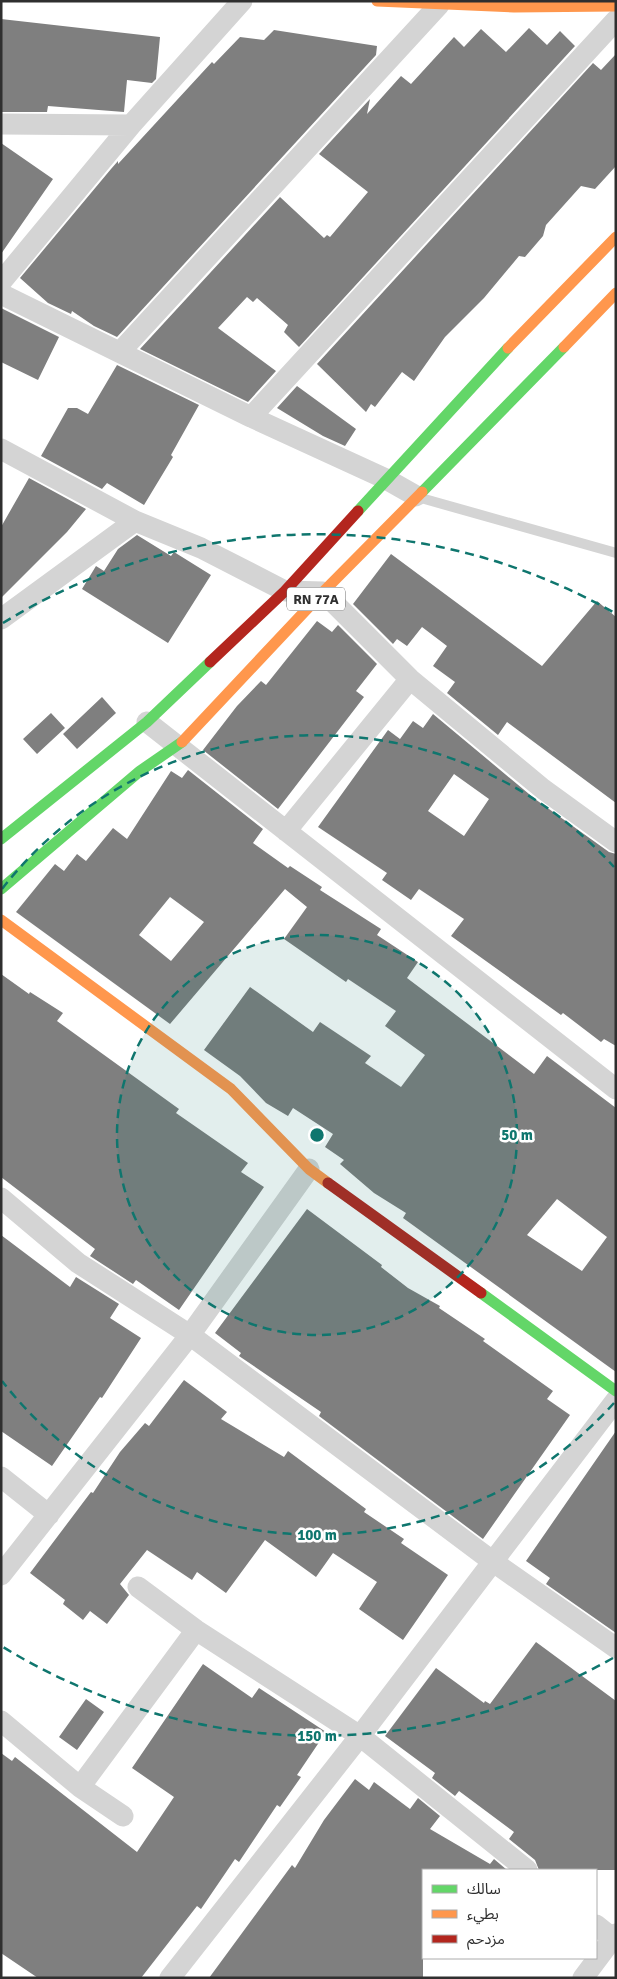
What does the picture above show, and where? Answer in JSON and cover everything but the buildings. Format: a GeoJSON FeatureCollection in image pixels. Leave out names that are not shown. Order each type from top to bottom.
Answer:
{"type":"FeatureCollection","features":[{"type":"Feature","properties":{"kind":"main road"},"geometry":{"type":"LineString","coordinates":[[377,1],[514,7],[616,6]]}},
{"type":"Feature","properties":{"kind":"main road"},"geometry":{"type":"LineString","coordinates":[[1,839],[147,722],[285,591],[470,387],[616,236]]}},
{"type":"Feature","properties":{"kind":"main road","name":"RN 77A"},"geometry":{"type":"LineString","coordinates":[[1,889],[140,771],[178,746],[322,592],[513,400],[616,293]]}},
{"type":"Feature","properties":{"kind":"main road"},"geometry":{"type":"LineString","coordinates":[[1,920],[231,1089],[310,1169],[616,1391]]}},
{"type":"Feature","properties":{"kind":"street"},"geometry":{"type":"LineString","coordinates":[[1,282],[131,125],[242,1]]}},
{"type":"Feature","properties":{"kind":"street"},"geometry":{"type":"LineString","coordinates":[[120,352],[439,5]]}},
{"type":"Feature","properties":{"kind":"street"},"geometry":{"type":"LineString","coordinates":[[251,417],[616,20]]}},
{"type":"Feature","properties":{"kind":"street"},"geometry":{"type":"LineString","coordinates":[[1,124],[131,125]]}},
{"type":"Feature","properties":{"kind":"street"},"geometry":{"type":"LineString","coordinates":[[1,294],[251,417],[386,479],[416,496]]}},
{"type":"Feature","properties":{"kind":"street"},"geometry":{"type":"LineString","coordinates":[[1,449],[135,521],[202,548],[285,591],[322,592],[410,679],[543,789],[616,842]]}},
{"type":"Feature","properties":{"kind":"street"},"geometry":{"type":"LineString","coordinates":[[1,619],[135,521]]}},
{"type":"Feature","properties":{"kind":"street"},"geometry":{"type":"LineString","coordinates":[[286,831],[410,679]]}},
{"type":"Feature","properties":{"kind":"street"},"geometry":{"type":"LineString","coordinates":[[147,722],[616,1089]]}},
{"type":"Feature","properties":{"kind":"street"},"geometry":{"type":"LineString","coordinates":[[1,1574],[190,1335],[310,1169]]}},
{"type":"Feature","properties":{"kind":"street"},"geometry":{"type":"LineString","coordinates":[[1,1198],[78,1263],[190,1335],[492,1561],[616,1648]]}},
{"type":"Feature","properties":{"kind":"street"},"geometry":{"type":"LineString","coordinates":[[170,1978],[360,1736],[616,1400]]}},
{"type":"Feature","properties":{"kind":"street"},"geometry":{"type":"LineString","coordinates":[[1,1477],[49,1515]]}},
{"type":"Feature","properties":{"kind":"street"},"geometry":{"type":"LineString","coordinates":[[138,1587],[196,1630],[360,1736],[526,1869]]}},
{"type":"Feature","properties":{"kind":"street"},"geometry":{"type":"LineString","coordinates":[[80,1787],[196,1630]]}},
{"type":"Feature","properties":{"kind":"street"},"geometry":{"type":"LineString","coordinates":[[1,1721],[80,1787],[123,1816]]}},
{"type":"Feature","properties":{"kind":"street"},"geometry":{"type":"LineString","coordinates":[[583,1978],[615,1938],[597,1926]]}},
{"type":"Feature","properties":{"kind":"lane"},"geometry":{"type":"LineString","coordinates":[[416,496],[616,553]]}},
{"type":"Feature","properties":{"kind":"traffic: fast"},"geometry":{"type":"LineString","coordinates":[[422,492],[564,347]]}},
{"type":"Feature","properties":{"kind":"traffic: fast"},"geometry":{"type":"LineString","coordinates":[[358,511],[508,348]]}},
{"type":"Feature","properties":{"kind":"traffic: fast"},"geometry":{"type":"LineString","coordinates":[[1,839],[147,722],[210,662]]}},
{"type":"Feature","properties":{"kind":"traffic: fast"},"geometry":{"type":"LineString","coordinates":[[1,889],[140,771],[182,742]]}},
{"type":"Feature","properties":{"kind":"traffic: fast"},"geometry":{"type":"LineString","coordinates":[[481,1293],[616,1391]]}},
{"type":"Feature","properties":{"kind":"traffic: slow"},"geometry":{"type":"LineString","coordinates":[[377,1],[514,7],[616,6]]}},
{"type":"Feature","properties":{"kind":"traffic: slow"},"geometry":{"type":"LineString","coordinates":[[508,348],[616,237]]}},
{"type":"Feature","properties":{"kind":"traffic: slow"},"geometry":{"type":"LineString","coordinates":[[564,347],[616,293]]}},
{"type":"Feature","properties":{"kind":"traffic: slow"},"geometry":{"type":"LineString","coordinates":[[182,742],[323,592],[422,492]]}},
{"type":"Feature","properties":{"kind":"traffic: slow"},"geometry":{"type":"LineString","coordinates":[[1,920],[231,1089],[309,1169],[328,1183]]}},
{"type":"Feature","properties":{"kind":"traffic: jam"},"geometry":{"type":"LineString","coordinates":[[210,662],[285,591],[358,511]]}},
{"type":"Feature","properties":{"kind":"traffic: jam"},"geometry":{"type":"LineString","coordinates":[[328,1183],[481,1293]]}}]}
